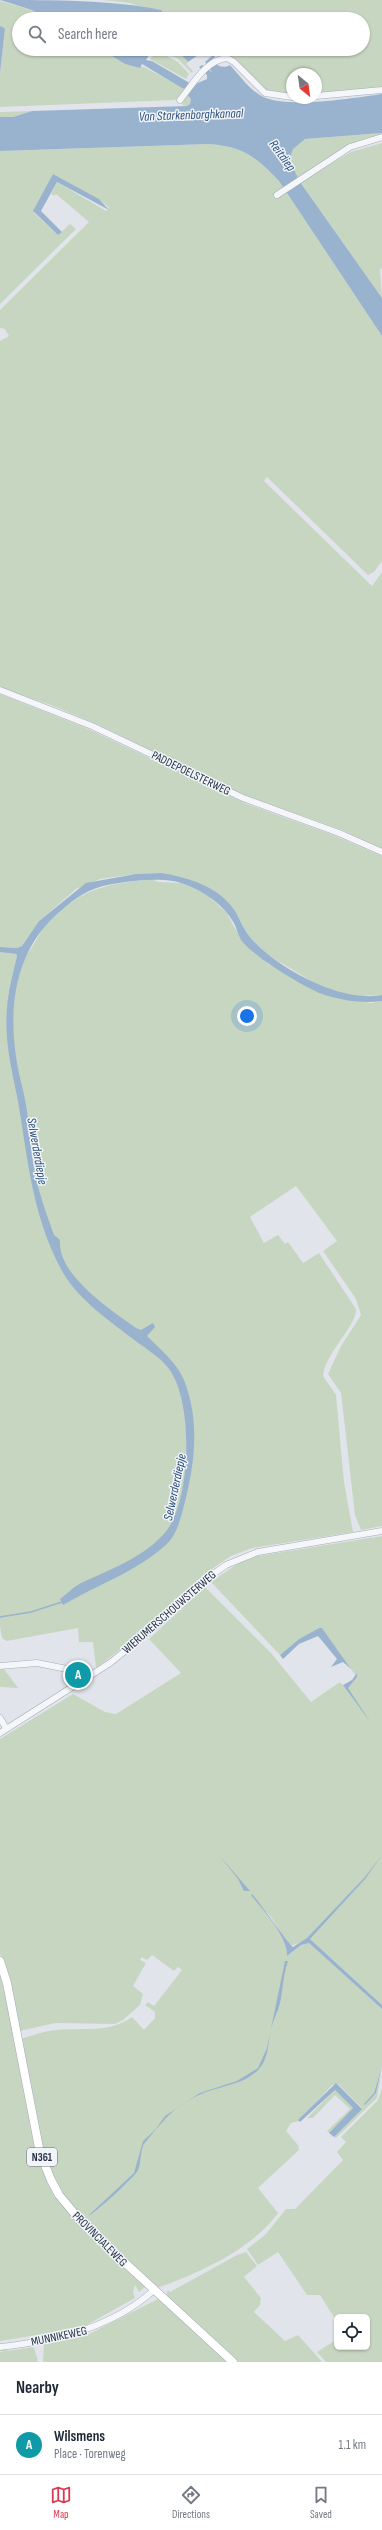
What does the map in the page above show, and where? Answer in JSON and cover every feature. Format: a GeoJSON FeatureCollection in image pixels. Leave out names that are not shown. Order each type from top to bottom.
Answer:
{"type":"FeatureCollection","features":[{"type":"Feature","properties":{"kind":"main road","name":"PROVINCIALEWEG"},"geometry":{"type":"LineString","coordinates":[[0,1961],[7,1983],[39,2146],[50,2180],[84,2225],[233,2362]]}},
{"type":"Feature","properties":{"kind":"street"},"geometry":{"type":"LineString","coordinates":[[180,100],[203,72],[215,62],[222,59],[231,60],[265,93],[286,96]]}},
{"type":"Feature","properties":{"kind":"street"},"geometry":{"type":"LineString","coordinates":[[322,95],[382,90]]}},
{"type":"Feature","properties":{"kind":"street"},"geometry":{"type":"LineString","coordinates":[[279,193],[350,147],[382,137]]}},
{"type":"Feature","properties":{"kind":"street","name":"PADDEPOELSTERWEG"},"geometry":{"type":"LineString","coordinates":[[0,690],[92,726],[243,798],[339,833],[382,852]]}},
{"type":"Feature","properties":{"kind":"street","name":"WIERUMERSCHOUWSTERWEG"},"geometry":{"type":"LineString","coordinates":[[0,1733],[79,1683],[85,1676],[91,1676],[142,1638],[209,1577],[234,1561],[263,1551],[382,1531]]}},
{"type":"Feature","properties":{"kind":"street"},"geometry":{"type":"LineString","coordinates":[[0,1666],[37,1663],[77,1671],[85,1676]]}},
{"type":"Feature","properties":{"kind":"street"},"geometry":{"type":"LineString","coordinates":[[0,1718],[6,1728]]}},
{"type":"Feature","properties":{"kind":"street","name":"MUNNIKEWEG"},"geometry":{"type":"LineString","coordinates":[[0,2347],[84,2332],[135,2305],[154,2290]]}},
{"type":"Feature","properties":{"kind":"green space"},"geometry":{"type":"Polygon","coordinates":[[[103,0],[382,0],[382,89],[322,94],[322,68],[286,68],[286,95],[266,92],[227,56],[370,56],[370,12],[154,12],[130,3],[103,0]]]}},
{"type":"Feature","properties":{"kind":"green space"},"geometry":{"type":"Polygon","coordinates":[[[0,1],[32,10],[36,12],[12,12],[12,56],[112,56],[125,64],[144,67],[186,89],[178,99],[175,100],[0,107],[0,73],[5,29],[0,27],[0,1]]]}},
{"type":"Feature","properties":{"kind":"green space"},"geometry":{"type":"Polygon","coordinates":[[[153,56],[167,56],[178,62],[189,74],[186,79],[150,59],[153,56]]]}},
{"type":"Feature","properties":{"kind":"green space"},"geometry":{"type":"Polygon","coordinates":[[[173,56],[182,56],[188,62],[186,64],[193,71],[192,73],[173,56]]]}},
{"type":"Feature","properties":{"kind":"green space"},"geometry":{"type":"Polygon","coordinates":[[[184,96],[188,96],[190,97],[190,105],[184,106],[181,103],[181,99],[184,96]]]}},
{"type":"Feature","properties":{"kind":"green space"},"geometry":{"type":"Polygon","coordinates":[[[32,111],[13,117],[0,117],[0,112],[32,111]]]}},
{"type":"Feature","properties":{"kind":"green space"},"geometry":{"type":"Polygon","coordinates":[[[382,133],[382,136],[363,140],[298,179],[290,162],[291,152],[305,139],[382,133]]]}},
{"type":"Feature","properties":{"kind":"green space"},"geometry":{"type":"Polygon","coordinates":[[[382,143],[382,268],[380,270],[382,298],[300,182],[351,152],[382,143]]]}},
{"type":"Feature","properties":{"kind":"green space"},"geometry":{"type":"Polygon","coordinates":[[[209,144],[221,145],[240,150],[248,154],[263,165],[279,181],[382,336],[382,561],[374,572],[368,575],[267,477],[264,481],[372,586],[382,572],[382,849],[342,830],[236,792],[99,725],[51,705],[0,688],[0,341],[9,336],[5,329],[0,328],[0,310],[89,222],[56,194],[54,196],[51,194],[57,182],[106,211],[109,208],[99,199],[53,174],[34,213],[58,235],[70,224],[76,229],[0,304],[0,151],[209,144]]]}},
{"type":"Feature","properties":{"kind":"green space"},"geometry":{"type":"Polygon","coordinates":[[[0,694],[86,728],[247,804],[333,835],[382,856],[382,995],[359,996],[335,992],[318,985],[268,955],[249,936],[235,911],[193,881],[161,873],[136,874],[100,879],[76,889],[39,921],[22,946],[17,948],[0,947],[0,694]]]}},
{"type":"Feature","properties":{"kind":"green space"},"geometry":{"type":"Polygon","coordinates":[[[152,879],[158,882],[182,883],[206,894],[226,912],[241,939],[268,964],[322,994],[371,1003],[382,1001],[382,1526],[361,1530],[355,1515],[341,1393],[328,1374],[341,1346],[361,1315],[356,1299],[323,1251],[337,1241],[296,1186],[250,1217],[264,1243],[278,1235],[285,1244],[288,1242],[303,1263],[319,1253],[356,1309],[352,1323],[329,1358],[323,1376],[336,1395],[344,1482],[353,1532],[252,1548],[231,1556],[209,1571],[142,1633],[96,1668],[93,1642],[79,1642],[78,1628],[7,1641],[2,1638],[0,1627],[0,952],[16,954],[17,956],[7,1010],[17,964],[29,952],[44,927],[51,920],[70,904],[91,891],[125,882],[152,879]]]}},
{"type":"Feature","properties":{"kind":"green space"},"geometry":{"type":"Polygon","coordinates":[[[382,1536],[382,2005],[310,1939],[290,1946],[271,1917],[251,1895],[279,1932],[286,1949],[287,1956],[301,1945],[309,1943],[382,2009],[382,2066],[374,2093],[365,2105],[376,2093],[382,2070],[377,2098],[336,2138],[334,2137],[362,2108],[338,2084],[332,2085],[299,2121],[291,2123],[286,2131],[298,2145],[299,2150],[258,2188],[278,2213],[266,2227],[253,2239],[223,2259],[206,2268],[157,2288],[95,2233],[73,2209],[54,2179],[46,2161],[35,2120],[21,2039],[39,2033],[67,2029],[105,2028],[114,2026],[132,2017],[144,2030],[155,2018],[155,2012],[145,2005],[148,2002],[154,2006],[182,1970],[178,1967],[174,1971],[152,1955],[147,1960],[142,1957],[140,1960],[146,1963],[133,1986],[143,1994],[140,2005],[123,2020],[115,2024],[55,2023],[20,2031],[5,1964],[0,1954],[0,1739],[73,1694],[105,1712],[116,1714],[181,1673],[149,1639],[205,1587],[271,1653],[311,1702],[340,1682],[346,1688],[356,1676],[323,1630],[319,1628],[299,1639],[280,1655],[211,1582],[240,1562],[258,1556],[382,1536]]]}},
{"type":"Feature","properties":{"kind":"green space"},"geometry":{"type":"Polygon","coordinates":[[[4,1669],[18,1688],[0,1687],[0,1670],[4,1669]]]}},
{"type":"Feature","properties":{"kind":"green space"},"geometry":{"type":"Polygon","coordinates":[[[0,1972],[42,2167],[88,2234],[146,2286],[139,2292],[135,2285],[133,2293],[135,2298],[81,2328],[0,2341],[0,1972]]]}},
{"type":"Feature","properties":{"kind":"green space"},"geometry":{"type":"Polygon","coordinates":[[[382,2088],[382,2362],[326,2362],[317,2352],[334,2341],[334,2350],[370,2350],[370,2314],[334,2314],[334,2317],[320,2295],[307,2295],[278,2252],[258,2265],[247,2249],[266,2234],[286,2209],[295,2209],[343,2160],[337,2152],[346,2142],[341,2137],[378,2100],[382,2088]]]}},
{"type":"Feature","properties":{"kind":"green space"},"geometry":{"type":"Polygon","coordinates":[[[335,2090],[353,2108],[329,2133],[327,2131],[350,2109],[335,2095],[313,2118],[307,2118],[335,2090]]]}},
{"type":"Feature","properties":{"kind":"green space"},"geometry":{"type":"Polygon","coordinates":[[[246,2252],[257,2266],[244,2277],[261,2298],[260,2305],[254,2312],[285,2341],[298,2335],[322,2362],[235,2362],[166,2296],[168,2290],[170,2292],[237,2255],[246,2252]]]}},
{"type":"Feature","properties":{"kind":"green space"},"geometry":{"type":"Polygon","coordinates":[[[160,2298],[229,2362],[43,2362],[44,2344],[85,2336],[160,2298]]]}},
{"type":"Feature","properties":{"kind":"green space"},"geometry":{"type":"Polygon","coordinates":[[[34,2347],[38,2362],[0,2362],[0,2352],[5,2351],[0,2351],[0,2349],[6,2348],[7,2351],[34,2347]]]}},
{"type":"Feature","properties":{"kind":"water"},"geometry":{"type":"Polygon","coordinates":[[[0,0],[103,2],[161,10],[162,12],[36,12],[0,0]]]}},
{"type":"Feature","properties":{"kind":"water"},"geometry":{"type":"Polygon","coordinates":[[[1,26],[5,29],[0,73],[0,27],[1,26]]]}},
{"type":"Feature","properties":{"kind":"water"},"geometry":{"type":"Polygon","coordinates":[[[112,56],[148,56],[146,60],[152,61],[193,85],[207,79],[207,75],[199,67],[202,65],[212,72],[205,62],[214,56],[215,57],[212,60],[216,64],[223,67],[230,65],[246,84],[261,96],[277,101],[286,102],[286,104],[322,104],[322,101],[382,94],[382,133],[305,139],[293,149],[289,160],[300,182],[382,298],[382,336],[279,181],[256,159],[240,150],[221,145],[209,144],[0,151],[0,117],[13,117],[32,111],[187,106],[190,104],[191,99],[187,95],[190,90],[182,88],[142,64],[140,68],[125,64],[112,56]]]}},
{"type":"Feature","properties":{"kind":"water"},"geometry":{"type":"Polygon","coordinates":[[[182,56],[197,56],[188,62],[182,56]]]}},
{"type":"Feature","properties":{"kind":"water"},"geometry":{"type":"Polygon","coordinates":[[[53,174],[99,199],[109,210],[57,182],[41,211],[62,232],[58,235],[33,211],[53,174]]]}},
{"type":"Feature","properties":{"kind":"water"},"geometry":{"type":"Polygon","coordinates":[[[161,873],[192,880],[212,889],[229,903],[250,937],[261,949],[292,971],[310,981],[348,994],[366,996],[382,995],[382,1001],[359,1002],[336,998],[322,994],[291,978],[267,963],[241,940],[230,916],[213,899],[184,884],[166,880],[122,882],[96,888],[83,894],[55,916],[41,931],[30,948],[17,984],[14,1003],[14,1043],[26,1105],[33,1165],[46,1212],[54,1235],[60,1240],[61,1253],[67,1266],[76,1278],[113,1312],[136,1328],[141,1330],[153,1323],[155,1327],[147,1336],[168,1356],[181,1374],[189,1395],[194,1426],[193,1456],[185,1502],[179,1524],[171,1540],[155,1554],[130,1570],[63,1605],[60,1599],[75,1586],[114,1568],[145,1551],[163,1535],[173,1521],[180,1501],[184,1478],[186,1428],[183,1405],[177,1384],[169,1369],[154,1354],[96,1310],[77,1292],[62,1271],[44,1230],[32,1188],[8,1044],[6,1021],[11,982],[17,956],[16,954],[0,952],[0,947],[17,948],[22,946],[39,921],[86,883],[136,874],[161,873]]]}},
{"type":"Feature","properties":{"kind":"water"},"geometry":{"type":"Polygon","coordinates":[[[319,1628],[322,1628],[351,1669],[343,1662],[331,1667],[337,1659],[318,1636],[299,1644],[283,1659],[280,1655],[299,1639],[319,1628]]]}},
{"type":"Feature","properties":{"kind":"water"},"geometry":{"type":"Polygon","coordinates":[[[357,1673],[357,1677],[348,1688],[371,1723],[343,1685],[352,1680],[357,1673]]]}},
{"type":"Feature","properties":{"kind":"water"},"geometry":{"type":"Polygon","coordinates":[[[219,1855],[250,1891],[244,1891],[238,1879],[219,1855]]]}},
{"type":"Feature","properties":{"kind":"water"},"geometry":{"type":"Polygon","coordinates":[[[382,1855],[365,1879],[310,1939],[382,2005],[382,2009],[309,1943],[301,1945],[287,1956],[286,1949],[279,1932],[251,1895],[252,1894],[256,1898],[293,1947],[307,1938],[364,1878],[382,1855]]]}},
{"type":"Feature","properties":{"kind":"water"},"geometry":{"type":"Polygon","coordinates":[[[285,1961],[288,1961],[280,2003],[272,2026],[265,2060],[262,2065],[249,2077],[243,2080],[207,2092],[187,2102],[200,2093],[237,2081],[258,2068],[267,2048],[285,1961]]]}},
{"type":"Feature","properties":{"kind":"water"},"geometry":{"type":"Polygon","coordinates":[[[382,2066],[376,2093],[365,2105],[364,2104],[374,2093],[382,2066]]]}},
{"type":"Feature","properties":{"kind":"water"},"geometry":{"type":"Polygon","coordinates":[[[336,2083],[362,2109],[334,2137],[329,2133],[353,2108],[335,2090],[300,2122],[298,2120],[336,2083]]]}},
{"type":"Feature","properties":{"kind":"water"},"geometry":{"type":"Polygon","coordinates":[[[180,2106],[172,2112],[155,2130],[165,2116],[180,2106]]]}},
{"type":"Feature","properties":{"kind":"water"},"geometry":{"type":"Polygon","coordinates":[[[155,2130],[144,2144],[139,2167],[135,2174],[114,2195],[88,2216],[134,2173],[143,2141],[155,2130]]]}},
{"type":"Feature","properties":{"kind":"waterway","name":"Selwerderdiepje"},"geometry":{"type":"LineString","coordinates":[[0,1617],[31,1612],[62,1602]]}},
{"type":"Feature","properties":{"kind":"place","name":"Wilsmens"},"geometry":{"type":"Point","coordinates":[78,1675]}},
{"type":"Feature","properties":{"kind":"water label","name":"Van Starkenborghkanaal"},"geometry":{"type":"Point","coordinates":[191,114]}},
{"type":"Feature","properties":{"kind":"water label","name":"Reitdiep"},"geometry":{"type":"Point","coordinates":[283,155]}}]}
